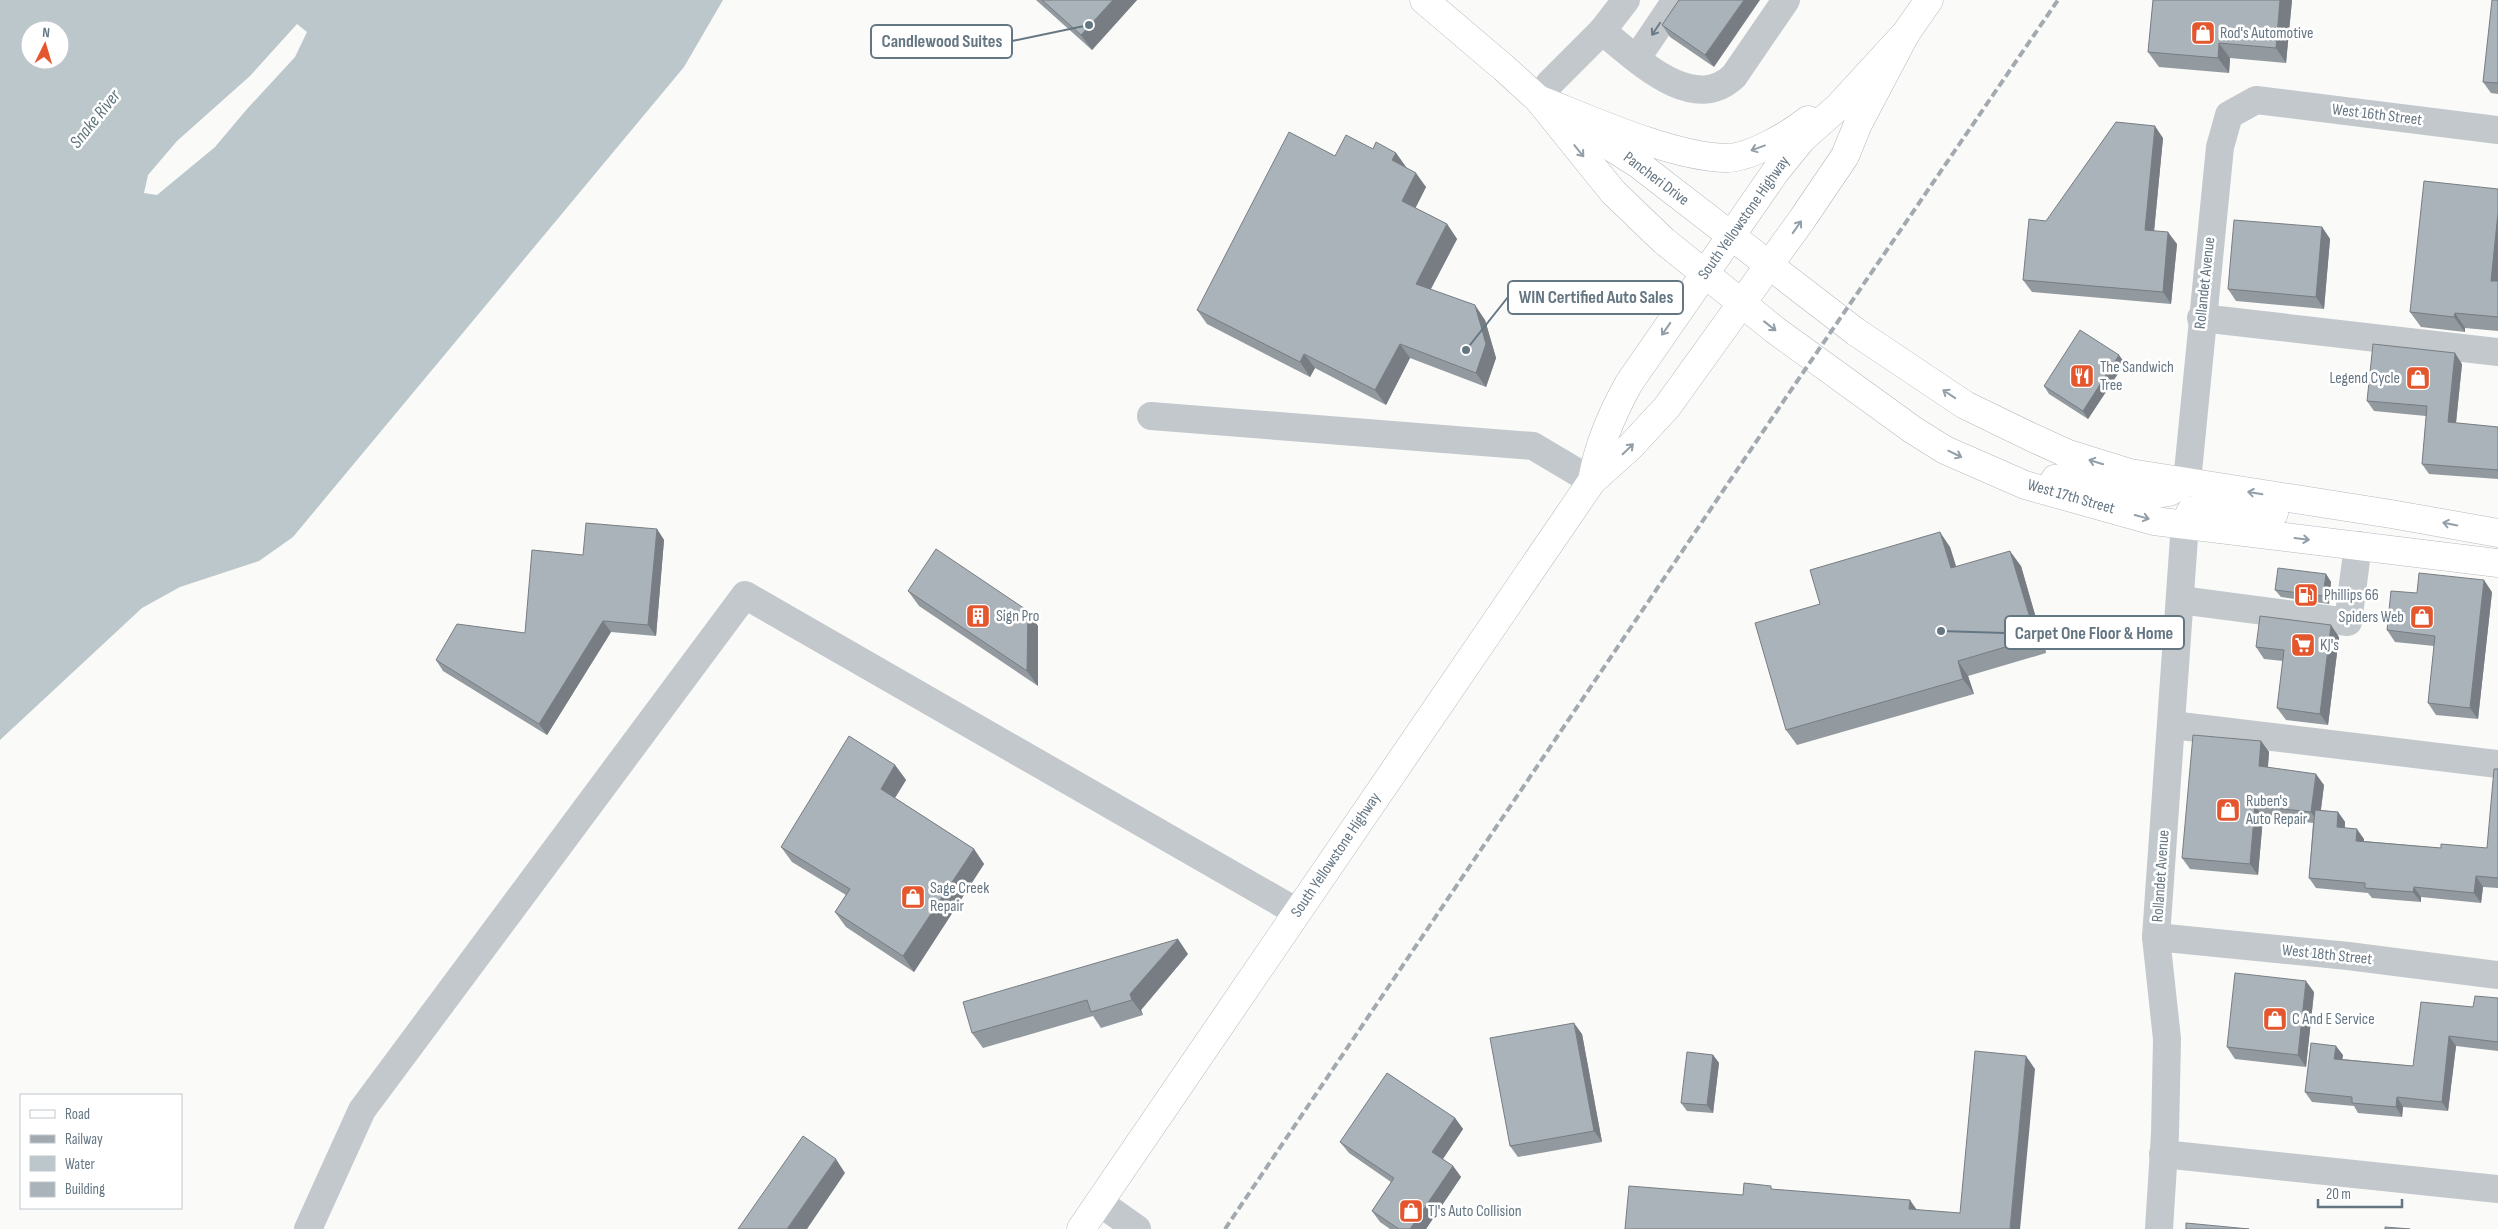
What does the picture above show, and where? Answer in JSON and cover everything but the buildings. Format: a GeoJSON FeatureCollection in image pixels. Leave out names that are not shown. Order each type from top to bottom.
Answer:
{"type":"FeatureCollection","features":[{"type":"Feature","properties":{"kind":"main road","name":"Pancheri Drive"},"geometry":{"type":"LineString","coordinates":[[1424,0],[1538,99],[1613,192],[1664,241],[1704,274]]}},
{"type":"Feature","properties":{"kind":"main road","name":"South Yellowstone Highway"},"geometry":{"type":"LineString","coordinates":[[1080,1229],[1592,481],[1630,447],[1666,407],[1742,304],[1845,156],[1858,124],[1906,33],[1929,0]]}},
{"type":"Feature","properties":{"kind":"main road"},"geometry":{"type":"LineString","coordinates":[[1538,99],[1692,154],[1727,158],[1762,147],[1798,128],[1854,85],[1906,33]]}},
{"type":"Feature","properties":{"kind":"main road","name":"South Yellowstone Highway"},"geometry":{"type":"LineString","coordinates":[[1592,481],[1596,460],[1610,418],[1628,383],[1704,274],[1776,172],[1802,139],[1838,107],[1906,33]]}},
{"type":"Feature","properties":{"kind":"main road","name":"Pancheri Drive"},"geometry":{"type":"LineString","coordinates":[[1538,99],[1638,164],[1769,266]]}},
{"type":"Feature","properties":{"kind":"main road"},"geometry":{"type":"LineString","coordinates":[[1769,266],[1856,332],[1965,405],[2066,453],[2130,473],[2498,533]]}},
{"type":"Feature","properties":{"kind":"main road","name":"West 17th Street"},"geometry":{"type":"LineString","coordinates":[[1704,274],[1913,430],[1958,456],[2016,481],[2154,521],[2185,523],[2498,563]]}},
{"type":"Feature","properties":{"kind":"main road"},"geometry":{"type":"LineString","coordinates":[[2016,481],[2063,478],[2145,496],[2170,492],[2187,482]]}},
{"type":"Feature","properties":{"kind":"main road"},"geometry":{"type":"LineString","coordinates":[[2185,523],[2191,511],[2205,507],[2379,525],[2419,519]]}},
{"type":"Feature","properties":{"kind":"street"},"geometry":{"type":"LineString","coordinates":[[1538,99],[1550,83],[1602,31],[1626,0]]}},
{"type":"Feature","properties":{"kind":"street"},"geometry":{"type":"LineString","coordinates":[[1636,58],[1676,0]]}},
{"type":"Feature","properties":{"kind":"street"},"geometry":{"type":"LineString","coordinates":[[1602,31],[1675,85],[1696,89],[1710,89],[1725,84],[1734,76],[1786,0]]}},
{"type":"Feature","properties":{"kind":"street","name":"West 16th Street"},"geometry":{"type":"LineString","coordinates":[[2256,100],[2498,130]]}},
{"type":"Feature","properties":{"kind":"street","name":"Rollandet Avenue"},"geometry":{"type":"LineString","coordinates":[[2187,482],[2201,318],[2220,147],[2229,115],[2256,100]]}},
{"type":"Feature","properties":{"kind":"street"},"geometry":{"type":"LineString","coordinates":[[2201,318],[2498,352]]}},
{"type":"Feature","properties":{"kind":"street"},"geometry":{"type":"LineString","coordinates":[[1151,416],[1533,446],[1592,481]]}},
{"type":"Feature","properties":{"kind":"street","name":"Rollandet Avenue"},"geometry":{"type":"LineString","coordinates":[[2159,1229],[2167,1039],[2156,937],[2185,523]]}},
{"type":"Feature","properties":{"kind":"street"},"geometry":{"type":"LineString","coordinates":[[2180,600],[2348,622],[2358,546]]}},
{"type":"Feature","properties":{"kind":"street"},"geometry":{"type":"LineString","coordinates":[[308,1229],[362,1110],[745,595],[1297,912]]}},
{"type":"Feature","properties":{"kind":"street"},"geometry":{"type":"LineString","coordinates":[[2172,725],[2498,764]]}},
{"type":"Feature","properties":{"kind":"street","name":"West 18th Street"},"geometry":{"type":"LineString","coordinates":[[2156,937],[2348,956],[2498,975]]}},
{"type":"Feature","properties":{"kind":"street"},"geometry":{"type":"LineString","coordinates":[[2163,1154],[2498,1189]]}},
{"type":"Feature","properties":{"kind":"street"},"geometry":{"type":"LineString","coordinates":[[1099,1202],[1137,1229]]}},
{"type":"Feature","properties":{"kind":"water","name":"Snake River"},"geometry":{"type":"Polygon","coordinates":[[[0,0],[723,0],[684,67],[293,537],[259,561],[180,587],[142,608],[0,740],[0,0]],[[297,24],[250,76],[177,141],[148,175],[144,193],[157,195],[215,147],[295,57],[307,32],[297,24]]]}},
{"type":"Feature","properties":{"kind":"railway"},"geometry":{"type":"LineString","coordinates":[[1225,1229],[1787,396],[2058,0]]}},
{"type":"Feature","properties":{"kind":"place","name":"Candlewood Suites"},"geometry":{"type":"Point","coordinates":[1089,25]}},
{"type":"Feature","properties":{"kind":"place","name":"Rod's Automotive"},"geometry":{"type":"Point","coordinates":[2203,33]}},
{"type":"Feature","properties":{"kind":"place","name":"WIN Certified Auto Sales"},"geometry":{"type":"Point","coordinates":[1466,350]}},
{"type":"Feature","properties":{"kind":"place","name":"The Sandwich Tree"},"geometry":{"type":"Point","coordinates":[2082,376]}},
{"type":"Feature","properties":{"kind":"place","name":"Legend Cycle"},"geometry":{"type":"Point","coordinates":[2418,378]}},
{"type":"Feature","properties":{"kind":"place","name":"Phillips 66"},"geometry":{"type":"Point","coordinates":[2306,595]}},
{"type":"Feature","properties":{"kind":"place","name":"Sign Pro"},"geometry":{"type":"Point","coordinates":[978,616]}},
{"type":"Feature","properties":{"kind":"place","name":"Spiders Web"},"geometry":{"type":"Point","coordinates":[2422,617]}},
{"type":"Feature","properties":{"kind":"place","name":"Carpet One Floor & Home"},"geometry":{"type":"Point","coordinates":[1941,631]}},
{"type":"Feature","properties":{"kind":"place","name":"KJ's"},"geometry":{"type":"Point","coordinates":[2303,645]}},
{"type":"Feature","properties":{"kind":"place","name":"Ruben's Auto Repair"},"geometry":{"type":"Point","coordinates":[2228,810]}},
{"type":"Feature","properties":{"kind":"place","name":"Sage Creek Repair"},"geometry":{"type":"Point","coordinates":[913,897]}},
{"type":"Feature","properties":{"kind":"place","name":"C And E Service"},"geometry":{"type":"Point","coordinates":[2275,1019]}},
{"type":"Feature","properties":{"kind":"place","name":"TJ's Auto Collision"},"geometry":{"type":"Point","coordinates":[1411,1211]}}]}
